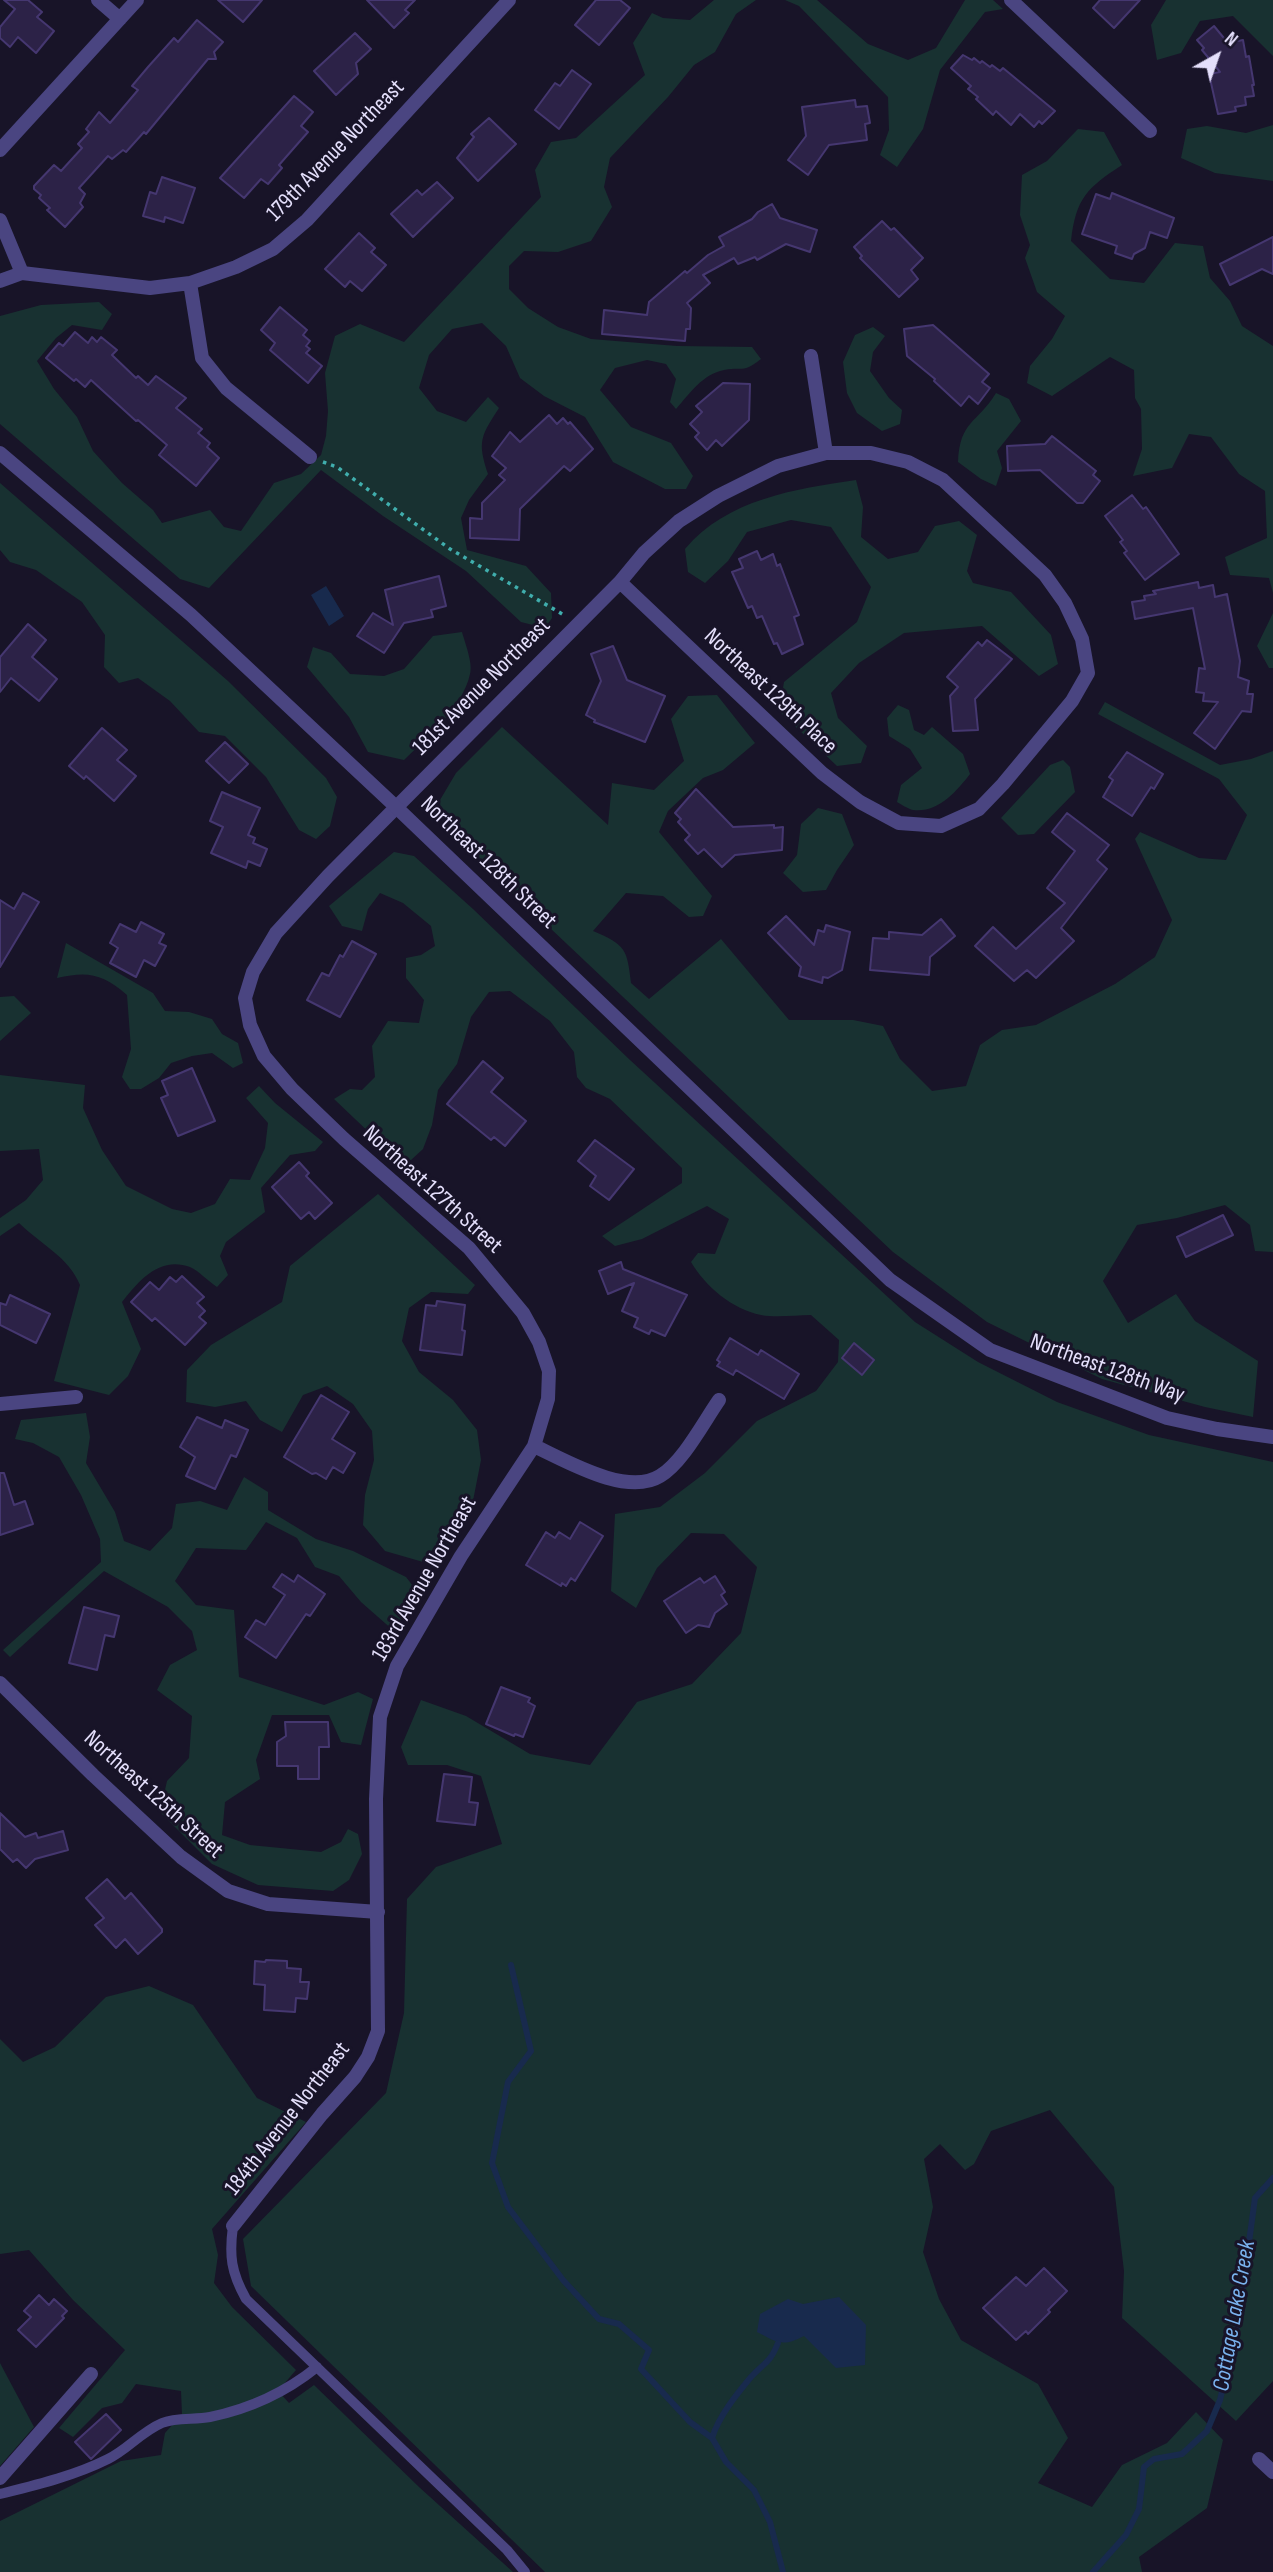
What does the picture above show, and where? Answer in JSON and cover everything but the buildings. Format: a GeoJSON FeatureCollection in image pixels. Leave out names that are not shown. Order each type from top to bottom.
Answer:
{"type":"FeatureCollection","features":[{"type":"Feature","properties":{"kind":"street"},"geometry":{"type":"LineString","coordinates":[[98,0],[120,19]]}},
{"type":"Feature","properties":{"kind":"street"},"geometry":{"type":"LineString","coordinates":[[0,150],[137,0]]}},
{"type":"Feature","properties":{"kind":"street","name":"179th Avenue Northeast"},"geometry":{"type":"LineString","coordinates":[[0,281],[22,273],[150,288],[190,283],[236,267],[273,249],[307,220],[509,0]]}},
{"type":"Feature","properties":{"kind":"street"},"geometry":{"type":"LineString","coordinates":[[1011,0],[1150,131]]}},
{"type":"Feature","properties":{"kind":"street"},"geometry":{"type":"LineString","coordinates":[[0,220],[22,273]]}},
{"type":"Feature","properties":{"kind":"street"},"geometry":{"type":"LineString","coordinates":[[190,283],[202,358],[226,388],[310,457]]}},
{"type":"Feature","properties":{"kind":"street"},"geometry":{"type":"LineString","coordinates":[[811,356],[826,453]]}},
{"type":"Feature","properties":{"kind":"street","name":"Northeast 128th Street"},"geometry":{"type":"LineString","coordinates":[[0,453],[191,615],[396,806],[890,1280],[937,1314]]}},
{"type":"Feature","properties":{"kind":"street","name":"181st Avenue Northeast"},"geometry":{"type":"LineString","coordinates":[[250,1025],[245,998],[253,972],[276,933],[396,806],[620,582],[644,553],[679,521],[718,496],[778,466],[826,453],[871,453],[908,462],[943,480],[1045,575],[1065,603],[1082,639],[1088,673],[1072,701],[1003,784],[979,808],[942,826],[899,823]]}},
{"type":"Feature","properties":{"kind":"street","name":"Northeast 129th Place"},"geometry":{"type":"LineString","coordinates":[[620,582],[822,773],[860,802],[899,823]]}},
{"type":"Feature","properties":{"kind":"street","name":"Northeast 127th Street"},"geometry":{"type":"LineString","coordinates":[[250,1025],[264,1056],[292,1089],[344,1139],[469,1248],[523,1313],[539,1342],[548,1371],[548,1399],[534,1446]]}},
{"type":"Feature","properties":{"kind":"street","name":"Northeast 128th Way"},"geometry":{"type":"LineString","coordinates":[[937,1314],[990,1350],[1167,1418],[1273,1437]]}},
{"type":"Feature","properties":{"kind":"street"},"geometry":{"type":"LineString","coordinates":[[0,1404],[76,1397]]}},
{"type":"Feature","properties":{"kind":"street"},"geometry":{"type":"LineString","coordinates":[[534,1446],[603,1477],[635,1483],[659,1477],[678,1459],[719,1400]]}},
{"type":"Feature","properties":{"kind":"street","name":"183rd Avenue Northeast"},"geometry":{"type":"LineString","coordinates":[[378,1912],[376,1799],[380,1717],[397,1667],[461,1556],[534,1446]]}},
{"type":"Feature","properties":{"kind":"street","name":"Northeast 125th Street"},"geometry":{"type":"LineString","coordinates":[[0,1683],[181,1857],[228,1891],[268,1904],[378,1912]]}},
{"type":"Feature","properties":{"kind":"street","name":"184th Avenue Northeast"},"geometry":{"type":"LineString","coordinates":[[233,2226],[355,2077],[368,2057],[378,2031],[378,1912]]}},
{"type":"Feature","properties":{"kind":"street"},"geometry":{"type":"LineString","coordinates":[[0,2478],[90,2374]]}},
{"type":"Feature","properties":{"kind":"street"},"geometry":{"type":"LineString","coordinates":[[1259,2459],[1273,2472]]}},
{"type":"Feature","properties":{"kind":"lane"},"geometry":{"type":"LineString","coordinates":[[233,2226],[229,2252],[235,2279],[246,2299],[507,2550],[525,2572]]}},
{"type":"Feature","properties":{"kind":"lane"},"geometry":{"type":"LineString","coordinates":[[0,2494],[55,2479],[111,2458],[138,2436],[164,2422],[209,2417],[270,2398],[317,2367]]}},
{"type":"Feature","properties":{"kind":"path"},"geometry":{"type":"LineString","coordinates":[[310,457],[337,467],[450,549],[578,623]]}},
{"type":"Feature","properties":{"kind":"green space"},"geometry":{"type":"Polygon","coordinates":[[[714,0],[756,0],[736,14],[715,52],[694,65],[668,97],[610,158],[604,187],[612,207],[591,241],[558,252],[524,251],[509,266],[509,289],[528,308],[558,327],[591,339],[677,346],[752,347],[761,359],[755,364],[746,368],[716,372],[697,385],[676,409],[670,402],[676,379],[666,364],[647,360],[615,368],[600,390],[631,427],[671,443],[693,476],[686,489],[665,489],[613,462],[585,417],[544,396],[520,378],[506,346],[482,323],[452,329],[429,355],[419,388],[437,411],[466,422],[488,397],[499,408],[483,439],[483,454],[488,474],[469,500],[461,518],[467,550],[526,566],[551,593],[552,618],[545,628],[521,622],[466,571],[383,516],[321,470],[209,588],[180,579],[0,424],[0,316],[41,305],[99,302],[112,314],[102,330],[72,325],[56,338],[37,361],[54,389],[77,417],[93,451],[122,483],[153,510],[162,523],[210,510],[224,527],[241,531],[274,483],[301,474],[321,455],[328,411],[325,373],[335,336],[360,324],[404,342],[541,197],[535,170],[551,142],[576,138],[645,75],[633,43],[652,13],[663,18],[690,20],[714,0]]]}},
{"type":"Feature","properties":{"kind":"green space"},"geometry":{"type":"Polygon","coordinates":[[[785,0],[817,0],[868,44],[908,60],[936,48],[965,0],[993,0],[1003,9],[985,12],[940,70],[923,129],[897,167],[880,155],[889,130],[888,97],[799,6],[785,0]]]}},
{"type":"Feature","properties":{"kind":"green space"},"geometry":{"type":"Polygon","coordinates":[[[1166,0],[1273,0],[1273,56],[1233,16],[1200,21],[1181,53],[1157,60],[1151,25],[1166,0]]]}},
{"type":"Feature","properties":{"kind":"green space"},"geometry":{"type":"Polygon","coordinates":[[[1273,125],[1273,181],[1215,173],[1181,158],[1187,129],[1207,126],[1246,133],[1273,125]]]}},
{"type":"Feature","properties":{"kind":"green space"},"geometry":{"type":"Polygon","coordinates":[[[1078,129],[1104,132],[1122,165],[1085,196],[1076,214],[1071,241],[1110,279],[1144,283],[1175,243],[1203,246],[1210,278],[1230,301],[1242,326],[1273,346],[1273,593],[1269,578],[1230,575],[1225,557],[1267,538],[1265,491],[1239,474],[1211,437],[1189,434],[1172,468],[1133,476],[1142,449],[1141,409],[1135,398],[1134,370],[1110,357],[1052,396],[1027,383],[1030,366],[1052,339],[1065,316],[1037,292],[1025,258],[1030,245],[1020,215],[1022,175],[1047,161],[1078,129]]]}},
{"type":"Feature","properties":{"kind":"green space"},"geometry":{"type":"Polygon","coordinates":[[[873,327],[885,336],[873,352],[870,371],[889,398],[902,410],[900,424],[882,431],[857,413],[847,393],[843,362],[855,335],[873,327]]]}},
{"type":"Feature","properties":{"kind":"green space"},"geometry":{"type":"Polygon","coordinates":[[[996,393],[1009,399],[1021,421],[997,451],[1002,468],[996,486],[958,462],[959,448],[966,430],[996,393]]]}},
{"type":"Feature","properties":{"kind":"green space"},"geometry":{"type":"Polygon","coordinates":[[[856,480],[863,507],[861,537],[888,559],[918,552],[935,526],[959,521],[977,535],[967,571],[973,583],[1011,592],[1051,635],[1058,664],[1039,676],[982,626],[904,633],[859,663],[831,693],[838,718],[867,746],[861,763],[837,766],[779,711],[784,682],[857,622],[871,587],[831,527],[791,520],[747,532],[728,561],[705,583],[688,572],[685,549],[721,518],[763,499],[856,480]]]}},
{"type":"Feature","properties":{"kind":"green space"},"geometry":{"type":"Polygon","coordinates":[[[0,483],[228,681],[326,778],[337,797],[330,826],[316,839],[299,830],[266,777],[225,736],[199,732],[170,701],[138,678],[119,683],[104,667],[105,635],[82,602],[36,570],[10,562],[0,550],[0,483]]]}},
{"type":"Feature","properties":{"kind":"green space"},"geometry":{"type":"Polygon","coordinates":[[[1273,613],[1273,668],[1269,668],[1257,646],[1273,613]]]}},
{"type":"Feature","properties":{"kind":"green space"},"geometry":{"type":"Polygon","coordinates":[[[462,632],[470,664],[466,686],[443,721],[404,760],[368,752],[349,717],[307,667],[313,647],[331,653],[350,674],[384,676],[404,669],[433,636],[462,632]]]}},
{"type":"Feature","properties":{"kind":"green space"},"geometry":{"type":"Polygon","coordinates":[[[717,695],[755,743],[723,770],[703,778],[668,811],[659,832],[712,896],[703,916],[689,917],[663,896],[626,893],[593,931],[612,940],[623,950],[631,983],[649,999],[721,939],[789,1020],[853,1020],[883,1026],[900,1059],[932,1091],[966,1086],[980,1045],[1002,1030],[1036,1025],[1115,984],[1155,957],[1172,920],[1135,839],[1140,832],[1199,858],[1226,860],[1247,815],[1219,779],[1098,714],[1105,702],[1220,765],[1251,759],[1273,751],[1273,1252],[1255,1251],[1250,1225],[1225,1205],[1137,1225],[1103,1281],[1128,1323],[1176,1294],[1195,1321],[1258,1361],[1253,1417],[1102,1379],[987,1322],[893,1252],[550,928],[442,830],[440,800],[456,773],[502,727],[608,825],[612,783],[654,790],[684,761],[671,719],[688,696],[717,695]]]}},
{"type":"Feature","properties":{"kind":"green space"},"geometry":{"type":"Polygon","coordinates":[[[898,705],[909,710],[914,730],[924,735],[932,727],[963,754],[970,774],[946,800],[930,808],[913,810],[897,802],[901,785],[922,768],[910,749],[889,736],[887,718],[898,705]]]}},
{"type":"Feature","properties":{"kind":"green space"},"geometry":{"type":"Polygon","coordinates":[[[1063,760],[1070,767],[1075,792],[1034,834],[1018,835],[1001,818],[1050,765],[1063,760]]]}},
{"type":"Feature","properties":{"kind":"green space"},"geometry":{"type":"Polygon","coordinates":[[[818,808],[842,814],[854,845],[826,890],[803,892],[783,873],[797,855],[801,824],[818,808]]]}},
{"type":"Feature","properties":{"kind":"green space"},"geometry":{"type":"Polygon","coordinates":[[[394,852],[414,856],[473,909],[630,1060],[915,1322],[978,1362],[1057,1402],[1149,1435],[1273,1462],[1273,2381],[1236,2421],[1122,2318],[1124,2271],[1114,2187],[1050,2110],[991,2131],[974,2164],[965,2170],[940,2144],[924,2159],[933,2207],[923,2252],[939,2299],[961,2340],[1038,2384],[1068,2438],[1038,2483],[1092,2507],[1122,2465],[1167,2443],[1196,2412],[1223,2440],[1207,2508],[1139,2557],[1142,2572],[545,2572],[251,2286],[243,2239],[386,2093],[404,2013],[407,1899],[436,1867],[502,1844],[481,1776],[447,1765],[408,1765],[401,1747],[421,1700],[466,1716],[530,1754],[590,1765],[637,1702],[692,1684],[741,1633],[757,1567],[724,1534],[691,1533],[657,1568],[636,1608],[611,1591],[615,1514],[660,1507],[705,1473],[757,1421],[816,1391],[838,1362],[839,1340],[811,1315],[773,1316],[750,1312],[721,1296],[704,1280],[691,1262],[698,1253],[715,1254],[729,1219],[707,1206],[642,1239],[615,1246],[602,1236],[682,1183],[682,1168],[610,1099],[586,1088],[577,1077],[574,1052],[550,1021],[510,991],[489,992],[471,1017],[457,1064],[438,1090],[432,1125],[423,1149],[411,1160],[396,1158],[334,1099],[350,1089],[362,1090],[375,1077],[372,1046],[388,1021],[419,1023],[424,1000],[406,978],[406,958],[421,955],[435,946],[431,926],[403,903],[380,893],[368,909],[362,931],[342,926],[329,906],[394,852]]]}},
{"type":"Feature","properties":{"kind":"green space"},"geometry":{"type":"Polygon","coordinates":[[[66,943],[153,993],[165,1011],[189,1012],[212,1019],[222,1034],[238,1043],[243,1063],[233,1068],[212,1053],[192,1056],[171,1063],[159,1078],[141,1089],[130,1089],[122,1077],[131,1049],[127,995],[110,982],[95,976],[57,978],[66,943]]]}},
{"type":"Feature","properties":{"kind":"green space"},"geometry":{"type":"Polygon","coordinates":[[[14,996],[31,1013],[0,1041],[0,997],[14,996]]]}},
{"type":"Feature","properties":{"kind":"green space"},"geometry":{"type":"Polygon","coordinates":[[[0,1075],[85,1085],[83,1108],[102,1150],[126,1186],[172,1209],[191,1213],[215,1204],[230,1179],[250,1180],[265,1148],[268,1123],[246,1098],[259,1086],[275,1103],[323,1142],[315,1151],[290,1155],[261,1188],[265,1212],[226,1242],[220,1256],[228,1275],[217,1287],[190,1267],[169,1265],[151,1272],[122,1302],[141,1349],[128,1376],[109,1395],[54,1381],[80,1285],[69,1266],[19,1223],[0,1236],[0,1218],[26,1200],[43,1180],[39,1149],[0,1151],[0,1075]]]}},
{"type":"Feature","properties":{"kind":"green space"},"geometry":{"type":"Polygon","coordinates":[[[378,1194],[475,1285],[468,1294],[431,1292],[409,1308],[402,1341],[419,1372],[453,1400],[477,1430],[481,1460],[470,1516],[437,1566],[385,1551],[363,1525],[365,1495],[374,1460],[372,1431],[353,1404],[327,1386],[303,1395],[282,1432],[260,1420],[246,1401],[215,1407],[186,1402],[187,1370],[211,1345],[282,1302],[290,1266],[378,1194]]]}},
{"type":"Feature","properties":{"kind":"green space"},"geometry":{"type":"Polygon","coordinates":[[[86,1413],[90,1437],[86,1463],[115,1512],[124,1541],[150,1551],[172,1528],[176,1504],[200,1501],[227,1510],[244,1477],[268,1492],[268,1510],[316,1539],[353,1551],[406,1577],[420,1595],[394,1631],[361,1602],[339,1576],[315,1567],[297,1538],[266,1522],[246,1550],[196,1548],[175,1581],[196,1605],[234,1610],[239,1677],[324,1705],[358,1692],[373,1699],[361,1745],[341,1742],[329,1715],[272,1715],[256,1760],[260,1779],[225,1802],[222,1835],[250,1845],[321,1852],[341,1842],[348,1829],[358,1834],[362,1854],[349,1880],[333,1891],[258,1885],[212,1864],[160,1812],[167,1781],[189,1758],[192,1716],[157,1690],[170,1665],[197,1650],[192,1631],[168,1607],[104,1571],[10,1657],[3,1650],[101,1562],[100,1539],[81,1495],[59,1457],[33,1443],[15,1439],[21,1420],[86,1413]]]}},
{"type":"Feature","properties":{"kind":"green space"},"geometry":{"type":"Polygon","coordinates":[[[149,1986],[193,2005],[257,2098],[306,2122],[212,2229],[218,2255],[214,2283],[232,2307],[296,2370],[278,2391],[289,2403],[314,2385],[419,2487],[513,2572],[0,2572],[0,2521],[121,2461],[161,2455],[165,2433],[182,2414],[181,2391],[136,2384],[122,2403],[102,2408],[73,2437],[59,2428],[125,2350],[73,2300],[29,2250],[0,2254],[0,2039],[23,2062],[55,2047],[106,1997],[149,1986]]]}},
{"type":"Feature","properties":{"kind":"green space"},"geometry":{"type":"Polygon","coordinates":[[[0,2363],[34,2427],[0,2466],[0,2363]]]}},
{"type":"Feature","properties":{"kind":"water"},"geometry":{"type":"Polygon","coordinates":[[[326,586],[344,616],[329,626],[311,595],[326,586]]]}},
{"type":"Feature","properties":{"kind":"water"},"geometry":{"type":"Polygon","coordinates":[[[839,2297],[866,2325],[865,2365],[836,2368],[804,2336],[791,2342],[780,2342],[757,2332],[760,2314],[788,2299],[803,2304],[839,2297]]]}},
{"type":"Feature","properties":{"kind":"waterway"},"geometry":{"type":"LineString","coordinates":[[511,1965],[531,2051],[508,2082],[492,2163],[508,2207],[563,2280],[599,2319],[619,2324],[649,2350],[641,2369],[690,2422],[712,2438],[726,2462],[754,2490],[770,2522],[783,2572]]}},
{"type":"Feature","properties":{"kind":"waterway","name":"Cottage Lake Creek"},"geometry":{"type":"LineString","coordinates":[[1093,2572],[1126,2535],[1139,2509],[1144,2467],[1154,2459],[1182,2454],[1207,2431],[1220,2400],[1238,2323],[1255,2198],[1273,2178]]}},
{"type":"Feature","properties":{"kind":"waterway"},"geometry":{"type":"LineString","coordinates":[[712,2438],[728,2406],[751,2377],[770,2359],[778,2343]]}}]}
